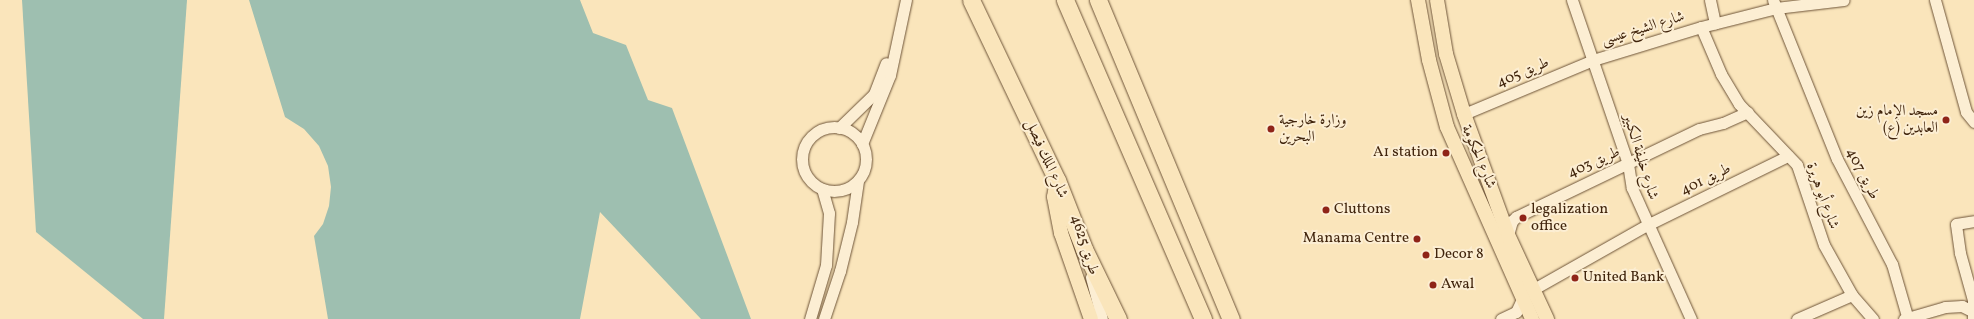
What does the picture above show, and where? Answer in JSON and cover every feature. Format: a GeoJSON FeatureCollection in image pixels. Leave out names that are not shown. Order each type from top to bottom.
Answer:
{"type":"FeatureCollection","features":[{"type":"Feature","properties":{"kind":"highway","name":"شارع الملك فيصل"},"geometry":{"type":"LineString","coordinates":[[971,0],[1057,180],[1084,249],[1118,319]]}},
{"type":"Feature","properties":{"kind":"highway"},"geometry":{"type":"LineString","coordinates":[[1065,0],[1203,319]]}},
{"type":"Feature","properties":{"kind":"highway"},"geometry":{"type":"LineString","coordinates":[[1098,0],[1231,319]]}},
{"type":"Feature","properties":{"kind":"main road","name":"شارع الحكومة"},"geometry":{"type":"LineString","coordinates":[[1418,0],[1429,60],[1447,127],[1527,294],[1547,319]]}},
{"type":"Feature","properties":{"kind":"main road","name":"شارع الحكومة"},"geometry":{"type":"LineString","coordinates":[[1437,0],[1446,54],[1464,114],[1508,234],[1527,294],[1532,319]]}},
{"type":"Feature","properties":{"kind":"main road","name":"طريق 4625"},"geometry":{"type":"LineString","coordinates":[[1057,180],[1054,197],[1060,233],[1091,319]]}},
{"type":"Feature","properties":{"kind":"street"},"geometry":{"type":"LineString","coordinates":[[839,128],[874,94],[879,84],[888,57],[899,0]]}},
{"type":"Feature","properties":{"kind":"street"},"geometry":{"type":"LineString","coordinates":[[824,319],[840,272],[852,222],[858,181],[865,167],[862,144],[890,75],[906,0]]}},
{"type":"Feature","properties":{"kind":"street","name":"شارع خليفة الكبير"},"geometry":{"type":"LineString","coordinates":[[1572,0],[1628,164],[1632,188],[1691,319]]}},
{"type":"Feature","properties":{"kind":"street"},"geometry":{"type":"LineString","coordinates":[[1710,0],[1715,23]]}},
{"type":"Feature","properties":{"kind":"street","name":"شارع الشيخ عيسى"},"geometry":{"type":"LineString","coordinates":[[1593,60],[1774,4],[1844,0]]}},
{"type":"Feature","properties":{"kind":"street"},"geometry":{"type":"LineString","coordinates":[[1935,0],[1966,112],[1974,122]]}},
{"type":"Feature","properties":{"kind":"street","name":"طريق 407"},"geometry":{"type":"LineString","coordinates":[[1774,4],[1837,159],[1892,264],[1906,318],[1957,306],[1974,312]]}},
{"type":"Feature","properties":{"kind":"street","name":"شارع أبو هريرة"},"geometry":{"type":"LineString","coordinates":[[1701,27],[1721,74],[1739,104],[1797,165],[1824,245],[1852,295],[1873,319]]}},
{"type":"Feature","properties":{"kind":"street","name":"طريق 405"},"geometry":{"type":"LineString","coordinates":[[1464,114],[1593,60]]}},
{"type":"Feature","properties":{"kind":"street","name":"طريق 403"},"geometry":{"type":"LineString","coordinates":[[1508,234],[1512,221],[1516,217],[1601,174],[1628,164],[1699,129],[1723,123],[1748,112]]}},
{"type":"Feature","properties":{"kind":"street"},"geometry":{"type":"LineString","coordinates":[[858,181],[837,192],[822,189],[809,180],[805,173],[804,150],[818,132],[839,128],[853,133],[862,144]]}},
{"type":"Feature","properties":{"kind":"street","name":"طريق 401"},"geometry":{"type":"LineString","coordinates":[[1527,294],[1647,224],[1788,156]]}},
{"type":"Feature","properties":{"kind":"street"},"geometry":{"type":"LineString","coordinates":[[810,319],[826,265],[828,212],[822,189]]}},
{"type":"Feature","properties":{"kind":"street"},"geometry":{"type":"LineString","coordinates":[[1973,319],[1974,312],[1956,224],[1974,221]]}},
{"type":"Feature","properties":{"kind":"street"},"geometry":{"type":"LineString","coordinates":[[1084,249],[1102,319]]}},
{"type":"Feature","properties":{"kind":"street"},"geometry":{"type":"LineString","coordinates":[[1501,319],[1516,312],[1527,294]]}},
{"type":"Feature","properties":{"kind":"street"},"geometry":{"type":"LineString","coordinates":[[1797,319],[1852,295]]}},
{"type":"Feature","properties":{"kind":"shaded area"},"geometry":{"type":"Polygon","coordinates":[[[22,0],[187,0],[164,319],[143,319],[36,232],[22,0]]]}},
{"type":"Feature","properties":{"kind":"shaded area"},"geometry":{"type":"Polygon","coordinates":[[[249,0],[580,0],[593,33],[626,45],[648,100],[672,108],[751,319],[701,319],[600,212],[580,319],[328,319],[314,236],[323,224],[329,206],[331,187],[328,166],[319,146],[304,129],[285,117],[249,0]]]}},
{"type":"Feature","properties":{"kind":"place","name":"مسجد الإمام زين العابدين (ع)"},"geometry":{"type":"Point","coordinates":[1946,120]}},
{"type":"Feature","properties":{"kind":"place","name":"وزارة خارجية البحرين"},"geometry":{"type":"Point","coordinates":[1271,129]}},
{"type":"Feature","properties":{"kind":"place","name":"A1 station"},"geometry":{"type":"Point","coordinates":[1446,153]}},
{"type":"Feature","properties":{"kind":"place","name":"Cluttons"},"geometry":{"type":"Point","coordinates":[1326,210]}},
{"type":"Feature","properties":{"kind":"place","name":"legalization office"},"geometry":{"type":"Point","coordinates":[1523,218]}},
{"type":"Feature","properties":{"kind":"place","name":"Manama Centre"},"geometry":{"type":"Point","coordinates":[1417,239]}},
{"type":"Feature","properties":{"kind":"place","name":"Decor 8"},"geometry":{"type":"Point","coordinates":[1426,255]}},
{"type":"Feature","properties":{"kind":"place","name":"United Bank"},"geometry":{"type":"Point","coordinates":[1575,278]}},
{"type":"Feature","properties":{"kind":"place","name":"Awal"},"geometry":{"type":"Point","coordinates":[1433,285]}}]}
